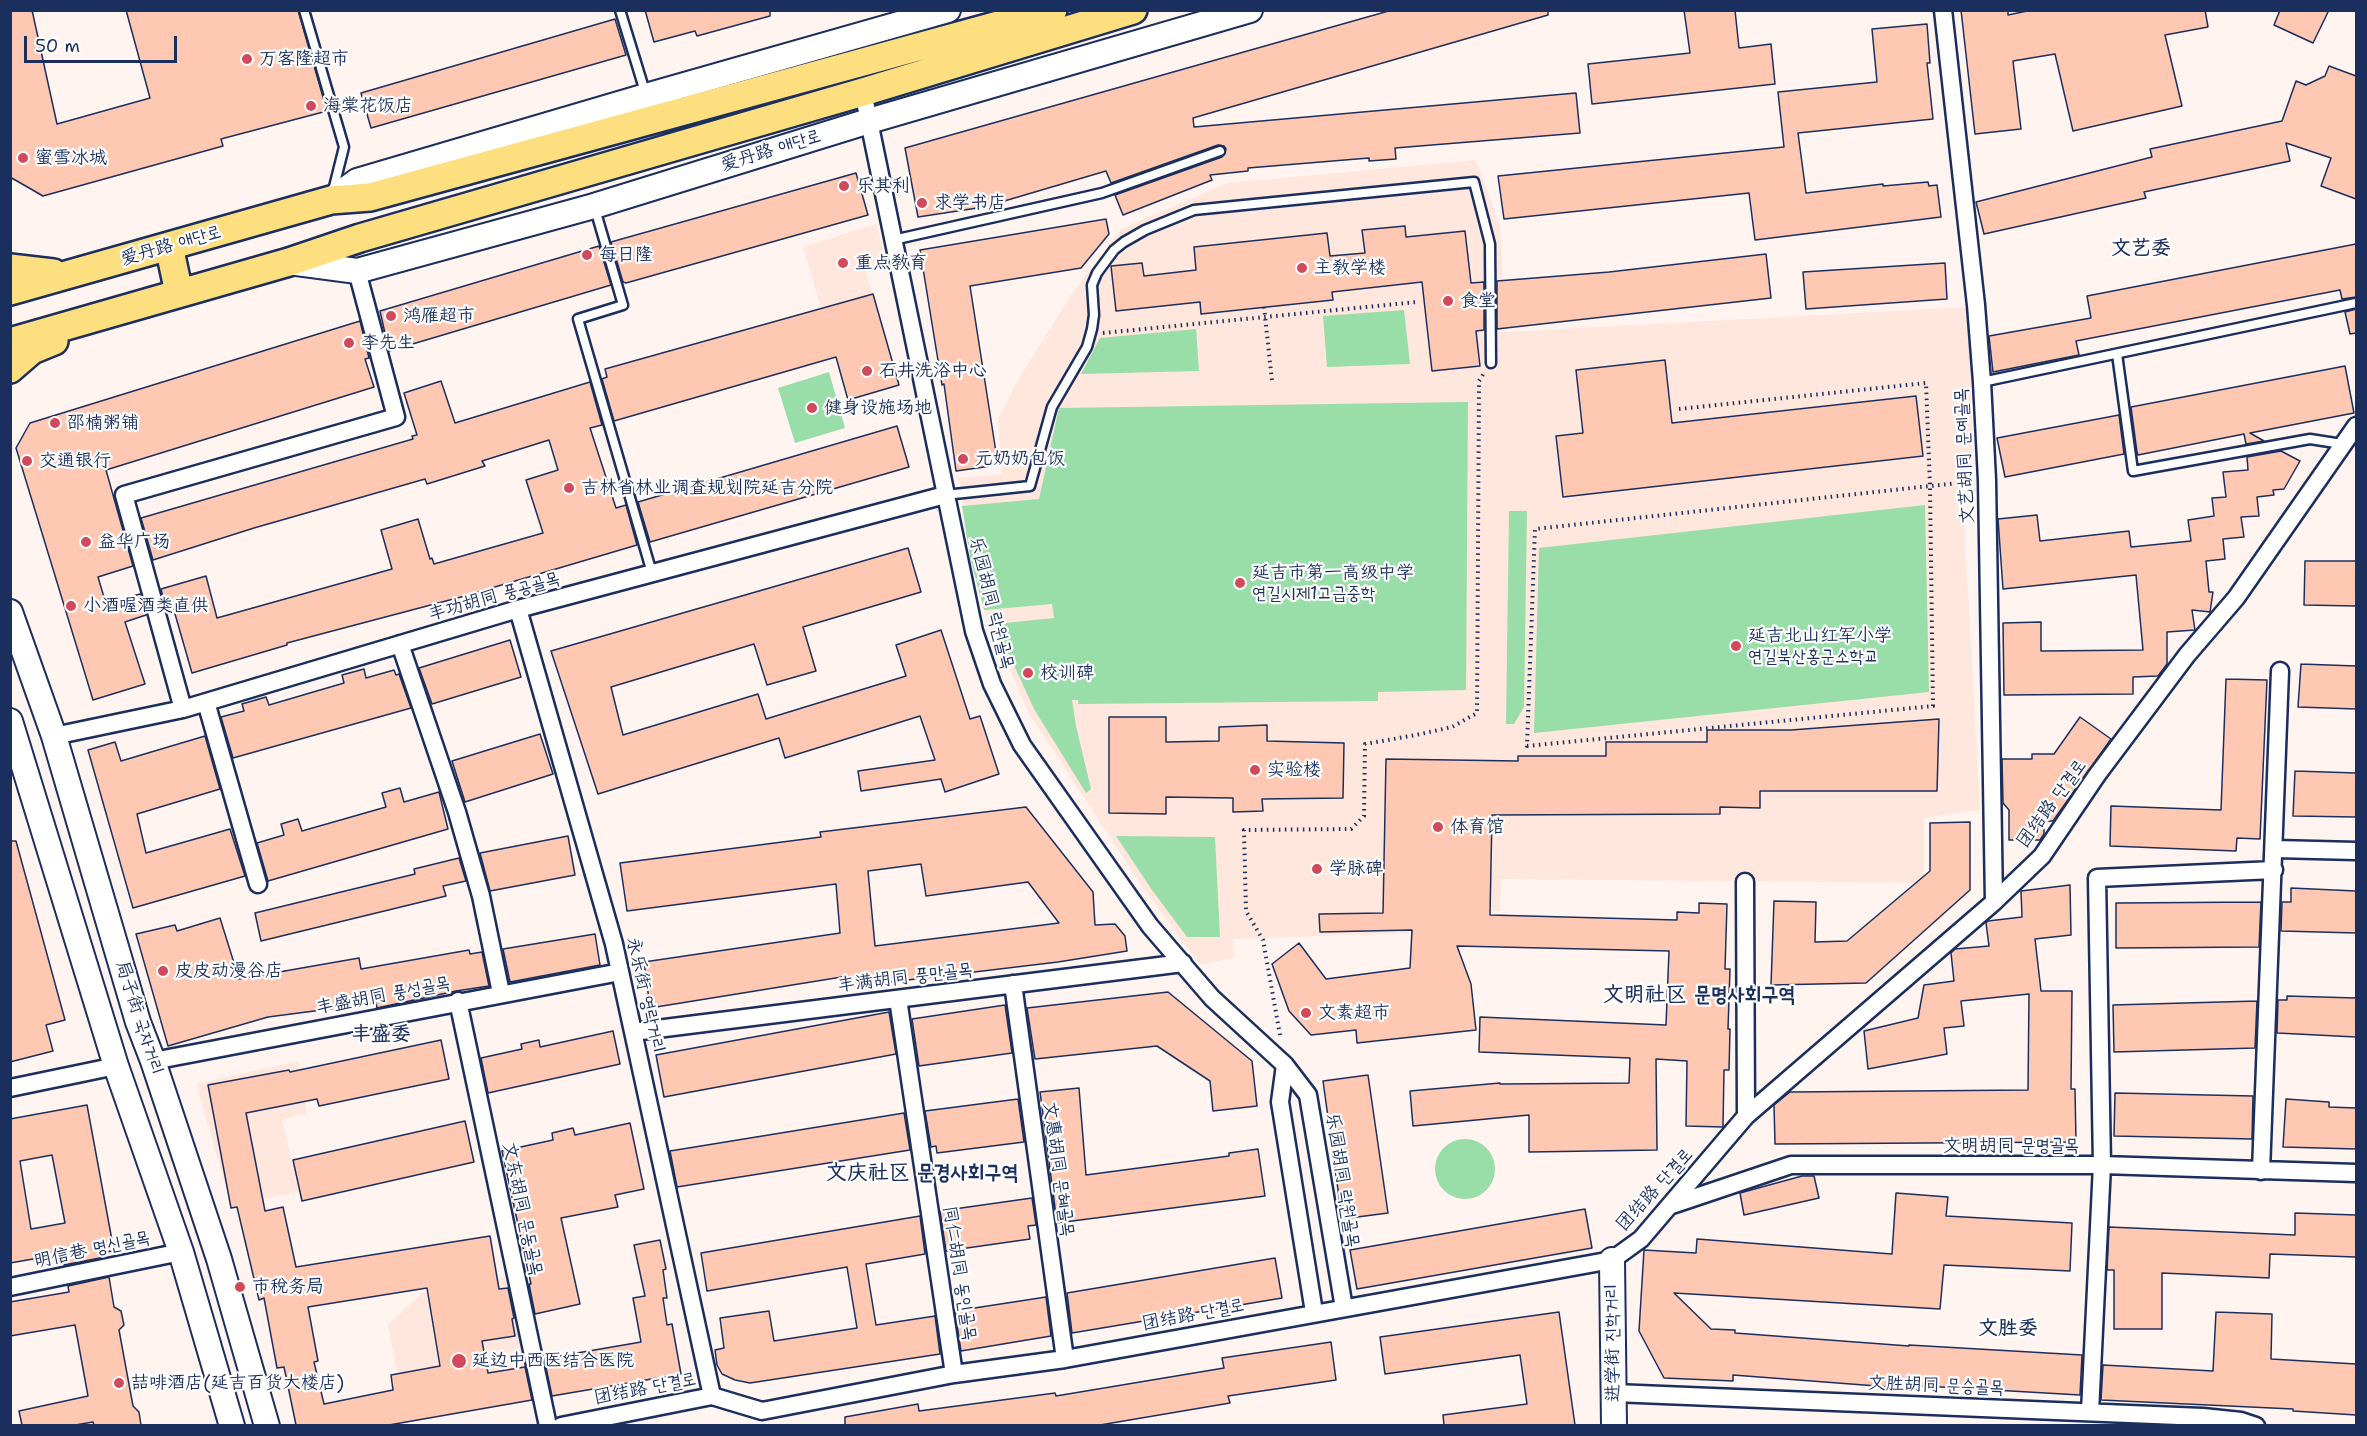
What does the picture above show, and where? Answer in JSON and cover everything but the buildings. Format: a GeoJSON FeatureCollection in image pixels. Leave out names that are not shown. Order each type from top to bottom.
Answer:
{"type":"FeatureCollection","features":[{"type":"Feature","properties":{"kind":"main road","name":"爱丹路 애단로"},"geometry":{"type":"LineString","coordinates":[[10,291],[331,200],[370,197],[1023,15],[1053,10]]}},
{"type":"Feature","properties":{"kind":"main road","name":"爱丹路 애단로"},"geometry":{"type":"LineString","coordinates":[[10,342],[289,262],[360,238],[863,92],[1133,10]]}},
{"type":"Feature","properties":{"kind":"main road"},"geometry":{"type":"LineString","coordinates":[[169,246],[180,293]]}},
{"type":"Feature","properties":{"kind":"main road"},"geometry":{"type":"LineString","coordinates":[[10,268],[69,274]]}},
{"type":"Feature","properties":{"kind":"main road"},"geometry":{"type":"LineString","coordinates":[[10,369],[32,350],[142,303]]}},
{"type":"Feature","properties":{"kind":"street","name":"爱丹路 애단로"},"geometry":{"type":"LineString","coordinates":[[331,200],[357,181],[948,10]]}},
{"type":"Feature","properties":{"kind":"street","name":"爱丹路 애단로"},"geometry":{"type":"LineString","coordinates":[[289,262],[357,271],[594,206],[869,121],[1250,10]]}},
{"type":"Feature","properties":{"kind":"street","name":"文艺胡同 문예골목"},"geometry":{"type":"LineString","coordinates":[[1943,10],[1976,305],[1982,382],[1987,480],[1994,902]]}},
{"type":"Feature","properties":{"kind":"street","name":"乐园胡同 락원골목"},"geometry":{"type":"LineString","coordinates":[[863,92],[974,632],[992,684],[1022,745],[1150,926],[1212,998],[1285,1065],[1308,1095],[1344,1308]]}},
{"type":"Feature","properties":{"kind":"street"},"geometry":{"type":"LineString","coordinates":[[183,709],[124,495],[396,417],[357,271]]}},
{"type":"Feature","properties":{"kind":"street","name":"团结路 단결로"},"geometry":{"type":"LineString","coordinates":[[561,1425],[712,1396],[764,1418],[954,1374],[1065,1359],[1314,1312],[1612,1260],[1641,1239],[1746,1116],[1994,902],[2042,856],[2097,774],[2187,656],[2236,598],[2356,426]]}},
{"type":"Feature","properties":{"kind":"street","name":"丰功胡同 풍공골목"},"geometry":{"type":"LineString","coordinates":[[54,736],[183,709],[518,609],[945,495]]}},
{"type":"Feature","properties":{"kind":"street","name":"永乐街 영락거리"},"geometry":{"type":"LineString","coordinates":[[518,609],[620,972],[712,1396]]}},
{"type":"Feature","properties":{"kind":"street","name":"局子街 국자거리"},"geometry":{"type":"LineString","coordinates":[[10,612],[54,736],[138,1022],[219,1259],[267,1425]]}},
{"type":"Feature","properties":{"kind":"street"},"geometry":{"type":"LineString","coordinates":[[400,644],[457,812],[481,896],[501,993]]}},
{"type":"Feature","properties":{"kind":"street"},"geometry":{"type":"LineString","coordinates":[[2261,1171],[2280,670]]}},
{"type":"Feature","properties":{"kind":"street"},"geometry":{"type":"LineString","coordinates":[[207,702],[258,884]]}},
{"type":"Feature","properties":{"kind":"street","name":"局子街 국자거리"},"geometry":{"type":"LineString","coordinates":[[10,721],[116,1066],[181,1252],[232,1425]]}},
{"type":"Feature","properties":{"kind":"street"},"geometry":{"type":"LineString","coordinates":[[2275,849],[2356,851]]}},
{"type":"Feature","properties":{"kind":"street"},"geometry":{"type":"LineString","coordinates":[[2090,1412],[2102,1165],[2097,878],[2274,870]]}},
{"type":"Feature","properties":{"kind":"street"},"geometry":{"type":"LineString","coordinates":[[1745,882],[1746,1116]]}},
{"type":"Feature","properties":{"kind":"street","name":"丰满胡同 풍만골목"},"geometry":{"type":"LineString","coordinates":[[633,1032],[1182,963]]}},
{"type":"Feature","properties":{"kind":"street","name":"丰盛胡同 풍성골목"},"geometry":{"type":"LineString","coordinates":[[153,1061],[458,1001],[620,972]]}},
{"type":"Feature","properties":{"kind":"street","name":"文惠胡同 문혜골목"},"geometry":{"type":"LineString","coordinates":[[1013,984],[1065,1359]]}},
{"type":"Feature","properties":{"kind":"street","name":"同仁胡同 동인골목"},"geometry":{"type":"LineString","coordinates":[[898,999],[954,1374]]}},
{"type":"Feature","properties":{"kind":"street","name":"文东胡同 문동골목"},"geometry":{"type":"LineString","coordinates":[[458,1001],[548,1425]]}},
{"type":"Feature","properties":{"kind":"street"},"geometry":{"type":"LineString","coordinates":[[1285,1065],[1280,1102],[1314,1312]]}},
{"type":"Feature","properties":{"kind":"street"},"geometry":{"type":"LineString","coordinates":[[10,1088],[116,1066]]}},
{"type":"Feature","properties":{"kind":"street","name":"文明胡同 문명골목"},"geometry":{"type":"LineString","coordinates":[[1672,1205],[1791,1165],[2102,1165],[2356,1173]]}},
{"type":"Feature","properties":{"kind":"street","name":"明信巷 명신골목"},"geometry":{"type":"LineString","coordinates":[[10,1287],[181,1252]]}},
{"type":"Feature","properties":{"kind":"street","name":"进学街 진학거리"},"geometry":{"type":"LineString","coordinates":[[1612,1260],[1614,1425]]}},
{"type":"Feature","properties":{"kind":"street","name":"文胜胡同 문승골목"},"geometry":{"type":"LineString","coordinates":[[1614,1393],[2203,1417],[2241,1420],[2256,1425]]}},
{"type":"Feature","properties":{"kind":"lane"},"geometry":{"type":"LineString","coordinates":[[304,10],[344,147],[331,200]]}},
{"type":"Feature","properties":{"kind":"lane"},"geometry":{"type":"LineString","coordinates":[[620,10],[646,96]]}},
{"type":"Feature","properties":{"kind":"lane"},"geometry":{"type":"LineString","coordinates":[[893,240],[1102,193],[1220,151]]}},
{"type":"Feature","properties":{"kind":"lane"},"geometry":{"type":"LineString","coordinates":[[945,495],[1030,486],[1052,407],[1087,347],[1091,335],[1094,315],[1092,285],[1097,273],[1114,250],[1145,230],[1194,210],[1474,182],[1490,244],[1491,363]]}},
{"type":"Feature","properties":{"kind":"lane"},"geometry":{"type":"LineString","coordinates":[[594,206],[623,305],[578,318],[652,573]]}},
{"type":"Feature","properties":{"kind":"lane"},"geometry":{"type":"LineString","coordinates":[[1982,382],[2356,303]]}},
{"type":"Feature","properties":{"kind":"lane"},"geometry":{"type":"LineString","coordinates":[[2117,354],[2133,471],[2310,439],[2342,444]]}},
{"type":"Feature","properties":{"kind":"path"},"geometry":{"type":"LineString","coordinates":[[1091,335],[1417,303]]}},
{"type":"Feature","properties":{"kind":"path"},"geometry":{"type":"LineString","coordinates":[[1264,307],[1272,381]]}},
{"type":"Feature","properties":{"kind":"path"},"geometry":{"type":"LineString","coordinates":[[1285,1065],[1263,940],[1246,911],[1244,830],[1351,829],[1364,816],[1365,744],[1452,727],[1477,713],[1479,381],[1491,363]]}},
{"type":"Feature","properties":{"kind":"path"},"geometry":{"type":"LineString","coordinates":[[1679,409],[1926,383],[1930,486],[1933,706],[1527,746],[1535,529],[1930,486],[1987,480]]}},
{"type":"Feature","properties":{"kind":"shaded area"},"geometry":{"type":"Polygon","coordinates":[[[1476,160],[1500,227],[1505,332],[1970,307],[1972,453],[1970,460],[1961,467],[1980,810],[1924,818],[1924,883],[1501,879],[1500,911],[1409,911],[1408,933],[1233,939],[1234,957],[1200,965],[1140,883],[1028,712],[985,612],[970,557],[959,478],[1002,474],[998,419],[1019,378],[1073,292],[1121,229],[1227,183],[1476,160]]]}},
{"type":"Feature","properties":{"kind":"shaded area","name":"重点教育"},"geometry":{"type":"Polygon","coordinates":[[[876,224],[883,248],[882,259],[875,268],[866,273],[873,294],[821,308],[803,247],[876,224]]]}},
{"type":"Feature","properties":{"kind":"shaded area"},"geometry":{"type":"Polygon","coordinates":[[[298,1061],[307,1113],[282,1120],[299,1192],[231,1205],[196,1084],[298,1061]]]}},
{"type":"Feature","properties":{"kind":"shaded area","name":"延边中西医结合医院"},"geometry":{"type":"Polygon","coordinates":[[[508,1277],[532,1397],[406,1421],[388,1325],[423,1292],[508,1277]]]}},
{"type":"Feature","properties":{"kind":"green space"},"geometry":{"type":"Polygon","coordinates":[[[1404,310],[1410,364],[1327,367],[1323,316],[1404,310]]]}},
{"type":"Feature","properties":{"kind":"green space"},"geometry":{"type":"Polygon","coordinates":[[[1196,329],[1199,371],[1081,374],[1100,338],[1196,329]]]}},
{"type":"Feature","properties":{"kind":"green space","name":"健身设施场地"},"geometry":{"type":"Polygon","coordinates":[[[829,372],[845,428],[795,443],[778,388],[829,372]]]}},
{"type":"Feature","properties":{"kind":"green space"},"geometry":{"type":"Polygon","coordinates":[[[1468,402],[1466,690],[1378,692],[1378,701],[1078,704],[1078,700],[1072,700],[1091,789],[1086,793],[1034,709],[995,624],[1054,618],[1052,604],[984,610],[970,557],[962,506],[1039,499],[1059,408],[1468,402]]]}},
{"type":"Feature","properties":{"kind":"green space"},"geometry":{"type":"Polygon","coordinates":[[[1925,505],[1929,692],[1534,733],[1539,548],[1925,505]]]}},
{"type":"Feature","properties":{"kind":"green space"},"geometry":{"type":"Polygon","coordinates":[[[1509,511],[1527,511],[1524,707],[1514,724],[1506,724],[1509,511]]]}},
{"type":"Feature","properties":{"kind":"green space"},"geometry":{"type":"Polygon","coordinates":[[[1116,836],[1215,837],[1220,937],[1187,937],[1116,836]]]}},
{"type":"Feature","properties":{"kind":"green space"},"geometry":{"type":"Polygon","coordinates":[[[1465,1139],[1482,1144],[1490,1152],[1495,1169],[1490,1186],[1482,1194],[1465,1199],[1448,1194],[1440,1186],[1435,1169],[1440,1152],[1448,1144],[1465,1139]]]}},
{"type":"Feature","properties":{"kind":"place","name":"万客隆超市"},"geometry":{"type":"Point","coordinates":[247,59]}},
{"type":"Feature","properties":{"kind":"place","name":"海棠花饭店"},"geometry":{"type":"Point","coordinates":[311,106]}},
{"type":"Feature","properties":{"kind":"place","name":"蜜雪冰城"},"geometry":{"type":"Point","coordinates":[23,158]}},
{"type":"Feature","properties":{"kind":"place","name":"乐其利"},"geometry":{"type":"Point","coordinates":[844,186]}},
{"type":"Feature","properties":{"kind":"place","name":"求学书店"},"geometry":{"type":"Point","coordinates":[922,203]}},
{"type":"Feature","properties":{"kind":"place","name":"每日隆"},"geometry":{"type":"Point","coordinates":[587,255]}},
{"type":"Feature","properties":{"kind":"place","name":"重点教育"},"geometry":{"type":"Point","coordinates":[843,263]}},
{"type":"Feature","properties":{"kind":"place","name":"主教学楼"},"geometry":{"type":"Point","coordinates":[1302,268]}},
{"type":"Feature","properties":{"kind":"place","name":"食堂"},"geometry":{"type":"Point","coordinates":[1448,301]}},
{"type":"Feature","properties":{"kind":"place","name":"鸿雁超市"},"geometry":{"type":"Point","coordinates":[391,316]}},
{"type":"Feature","properties":{"kind":"place","name":"李先生"},"geometry":{"type":"Point","coordinates":[349,343]}},
{"type":"Feature","properties":{"kind":"place","name":"石井洗浴中心"},"geometry":{"type":"Point","coordinates":[867,371]}},
{"type":"Feature","properties":{"kind":"place","name":"健身设施场地"},"geometry":{"type":"Point","coordinates":[812,408]}},
{"type":"Feature","properties":{"kind":"place","name":"邵楠粥铺"},"geometry":{"type":"Point","coordinates":[55,423]}},
{"type":"Feature","properties":{"kind":"place","name":"元奶奶包饭"},"geometry":{"type":"Point","coordinates":[963,459]}},
{"type":"Feature","properties":{"kind":"place","name":"交通银行"},"geometry":{"type":"Point","coordinates":[27,461]}},
{"type":"Feature","properties":{"kind":"place","name":"吉林省林业调查规划院延吉分院"},"geometry":{"type":"Point","coordinates":[569,488]}},
{"type":"Feature","properties":{"kind":"place","name":"益华广场"},"geometry":{"type":"Point","coordinates":[86,542]}},
{"type":"Feature","properties":{"kind":"place","name":"延吉市第一高级中学 연길시제1고급중학"},"geometry":{"type":"Point","coordinates":[1240,583]}},
{"type":"Feature","properties":{"kind":"place","name":"小酒喔酒类直供"},"geometry":{"type":"Point","coordinates":[71,606]}},
{"type":"Feature","properties":{"kind":"place","name":"延吉北山红军小学 연길북산홍군소학교"},"geometry":{"type":"Point","coordinates":[1736,646]}},
{"type":"Feature","properties":{"kind":"place","name":"校训碑"},"geometry":{"type":"Point","coordinates":[1028,673]}},
{"type":"Feature","properties":{"kind":"place","name":"实验楼"},"geometry":{"type":"Point","coordinates":[1255,770]}},
{"type":"Feature","properties":{"kind":"place","name":"体育馆"},"geometry":{"type":"Point","coordinates":[1438,827]}},
{"type":"Feature","properties":{"kind":"place","name":"学脉碑"},"geometry":{"type":"Point","coordinates":[1317,869]}},
{"type":"Feature","properties":{"kind":"place","name":"皮皮动漫谷店"},"geometry":{"type":"Point","coordinates":[163,971]}},
{"type":"Feature","properties":{"kind":"place","name":"文素超市"},"geometry":{"type":"Point","coordinates":[1306,1013]}},
{"type":"Feature","properties":{"kind":"place","name":"市税务局"},"geometry":{"type":"Point","coordinates":[240,1287]}},
{"type":"Feature","properties":{"kind":"place","name":"延边中西医结合医院"},"geometry":{"type":"Point","coordinates":[459,1361]}},
{"type":"Feature","properties":{"kind":"place","name":"喆啡酒店(延吉百货大楼店)"},"geometry":{"type":"Point","coordinates":[119,1383]}},
{"type":"Feature","properties":{"kind":"district","name":"文艺委"},"geometry":{"type":"Point","coordinates":[2141,249]}},
{"type":"Feature","properties":{"kind":"district","name":"文明社区 문명사회구역"},"geometry":{"type":"Point","coordinates":[1699,996]}},
{"type":"Feature","properties":{"kind":"district","name":"丰盛委"},"geometry":{"type":"Point","coordinates":[381,1035]}},
{"type":"Feature","properties":{"kind":"district","name":"文庆社区 문경사회구역"},"geometry":{"type":"Point","coordinates":[922,1174]}},
{"type":"Feature","properties":{"kind":"district","name":"文胜委"},"geometry":{"type":"Point","coordinates":[2008,1329]}}]}
